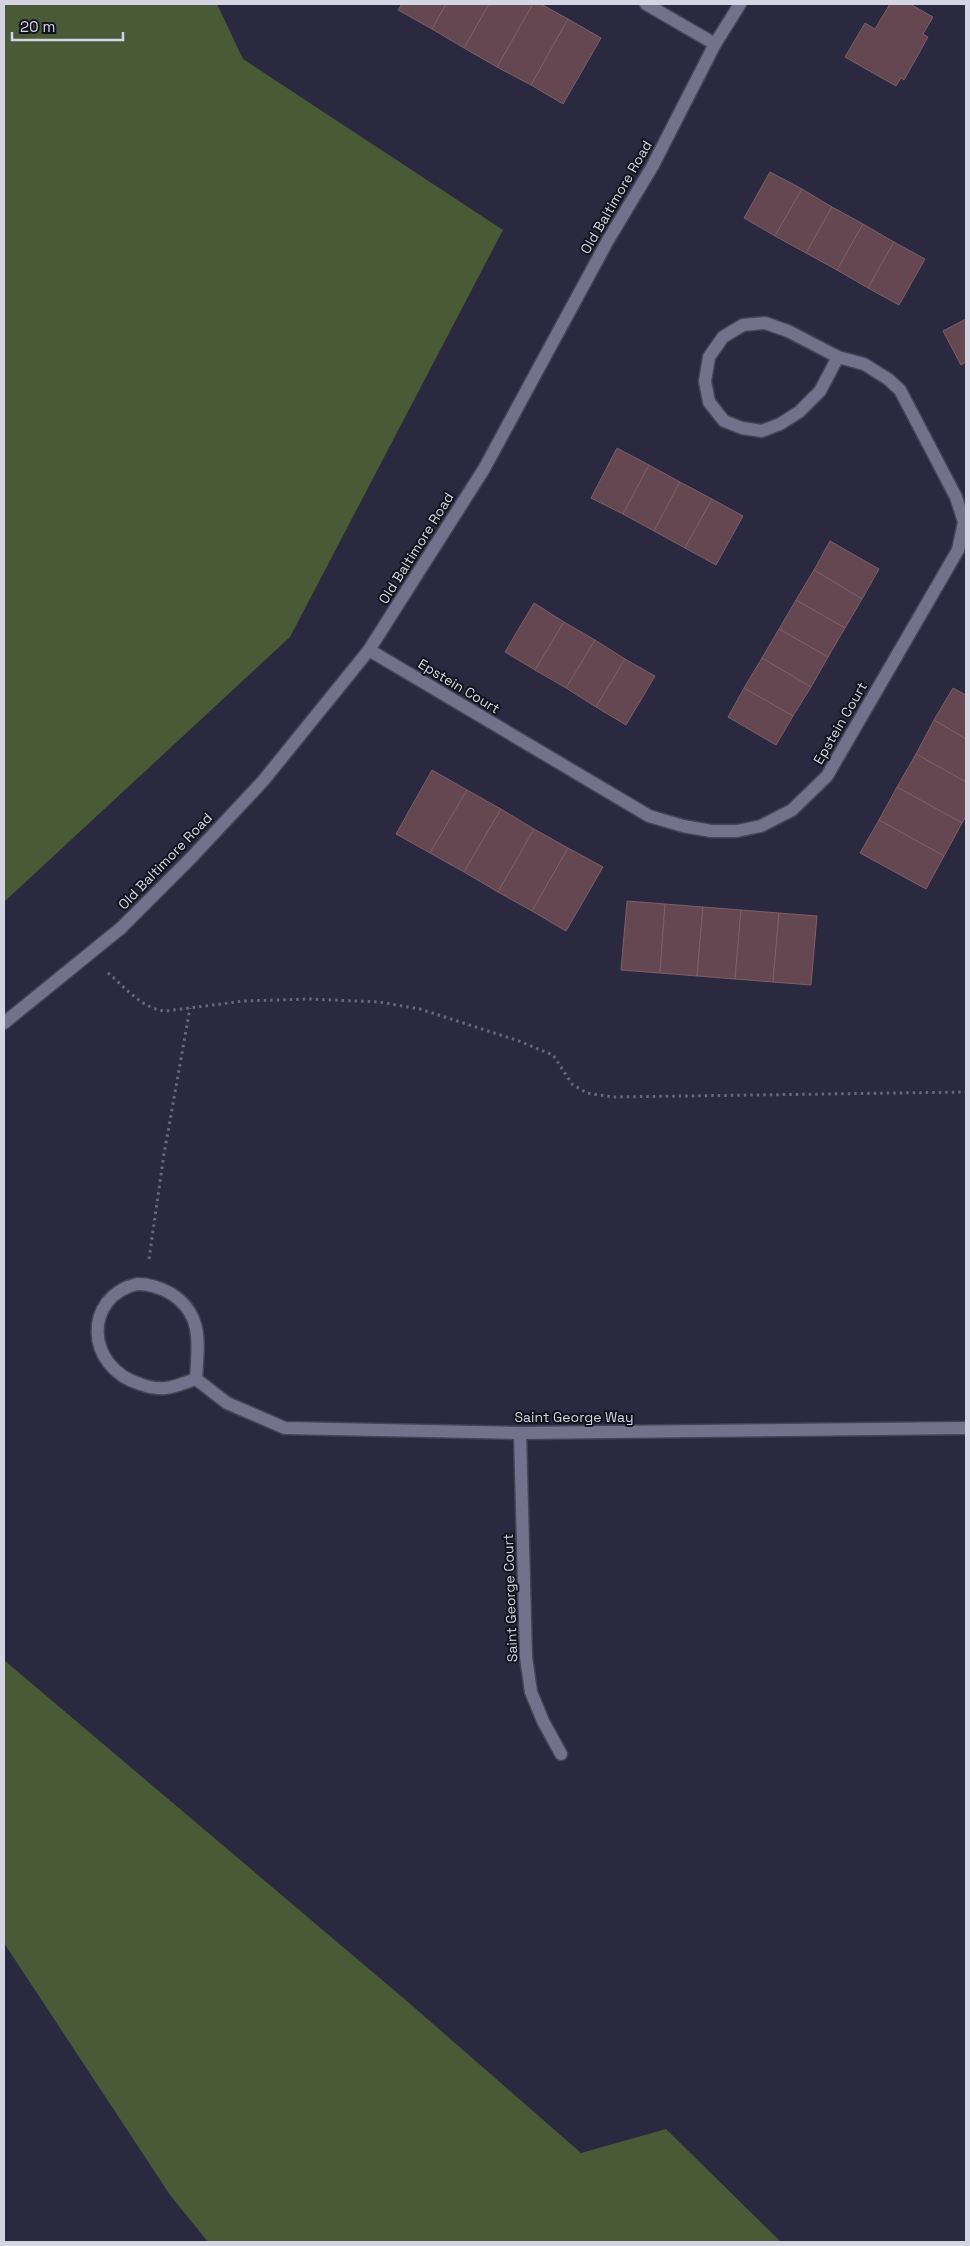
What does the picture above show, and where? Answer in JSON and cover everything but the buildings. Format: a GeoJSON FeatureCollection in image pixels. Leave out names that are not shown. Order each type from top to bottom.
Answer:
{"type":"FeatureCollection","features":[{"type":"Feature","properties":{"kind":"street"},"geometry":{"type":"LineString","coordinates":[[646,4],[715,44]]}},
{"type":"Feature","properties":{"kind":"street","name":"Old Baltimore Road"},"geometry":{"type":"LineString","coordinates":[[4,1023],[90,956],[191,858],[263,781],[369,650],[484,469],[607,242],[652,167],[715,44],[740,4]]}},
{"type":"Feature","properties":{"kind":"street","name":"Epstein Court"},"geometry":{"type":"LineString","coordinates":[[369,650],[649,816],[683,826],[711,831],[736,831],[761,826],[792,810],[827,776],[958,550],[964,522],[956,497],[900,390],[888,379],[864,364],[838,357],[788,331],[765,323],[743,325],[723,337],[709,357],[705,381],[709,402],[724,421],[742,428],[762,431],[780,424],[799,412],[820,391],[838,357]]}},
{"type":"Feature","properties":{"kind":"street"},"geometry":{"type":"LineString","coordinates":[[147,1284],[162,1289],[182,1301],[191,1313],[198,1343],[196,1379],[166,1388],[150,1388],[120,1376],[101,1354],[97,1338],[98,1326],[112,1298],[127,1286],[147,1284]]}},
{"type":"Feature","properties":{"kind":"street","name":"Saint George Way"},"geometry":{"type":"LineString","coordinates":[[196,1379],[227,1403],[285,1428],[520,1433],[966,1428]]}},
{"type":"Feature","properties":{"kind":"street","name":"Saint George Court"},"geometry":{"type":"LineString","coordinates":[[520,1433],[526,1657],[531,1692],[543,1721],[561,1754]]}},
{"type":"Feature","properties":{"kind":"path"},"geometry":{"type":"LineString","coordinates":[[90,956],[139,1001],[154,1010],[166,1011],[244,1000],[318,999],[379,1002],[420,1009],[519,1041],[553,1055],[572,1084],[587,1093],[613,1097],[966,1092]]}},
{"type":"Feature","properties":{"kind":"path"},"geometry":{"type":"LineString","coordinates":[[147,1284],[152,1231],[190,1008]]}},
{"type":"Feature","properties":{"kind":"green space"},"geometry":{"type":"Polygon","coordinates":[[[4,4],[217,4],[243,59],[503,230],[290,637],[4,902],[4,4]]]}},
{"type":"Feature","properties":{"kind":"green space"},"geometry":{"type":"Polygon","coordinates":[[[4,1660],[408,2002],[581,2153],[666,2129],[781,2242],[208,2242],[170,2195],[4,1943],[4,1660]]]}}]}
